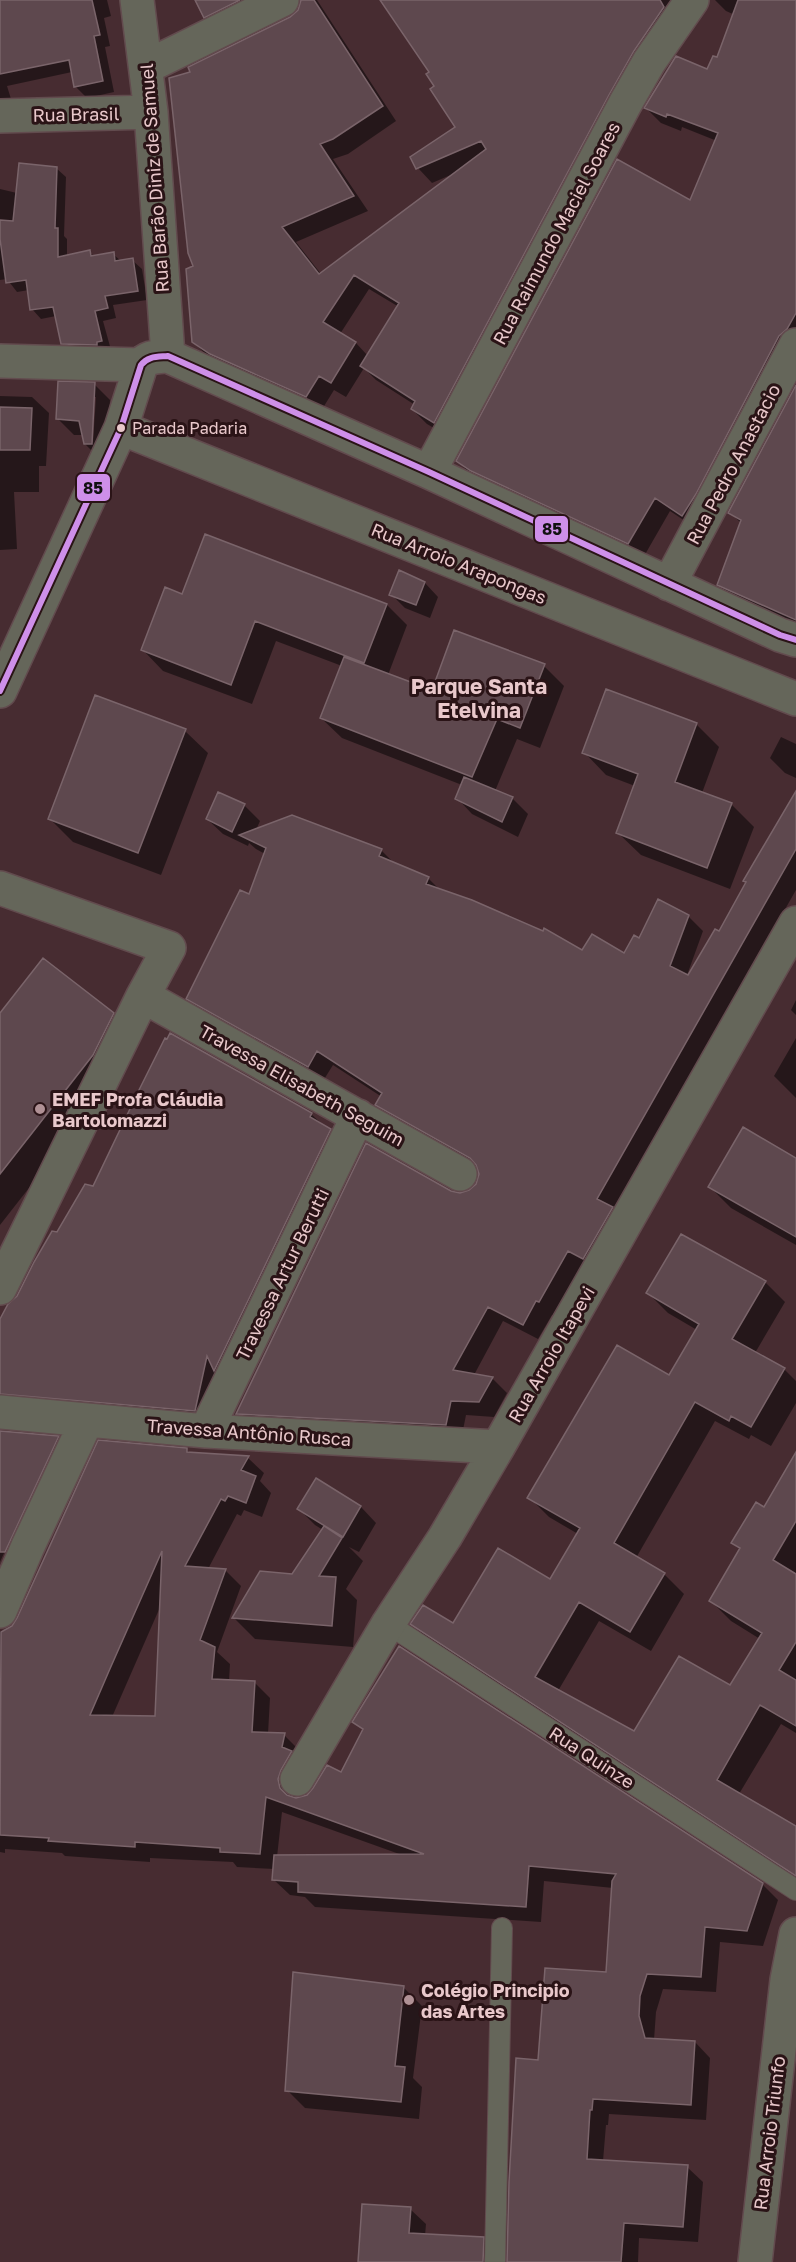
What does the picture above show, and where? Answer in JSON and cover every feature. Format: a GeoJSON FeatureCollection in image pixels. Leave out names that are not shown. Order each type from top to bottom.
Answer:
{"type":"FeatureCollection","features":[{"type":"Feature","properties":{"kind":"street","name":"Rua Barão Diniz de Samuel"},"geometry":{"type":"LineString","coordinates":[[137,0],[151,112],[154,361]]}},
{"type":"Feature","properties":{"kind":"street"},"geometry":{"type":"LineString","coordinates":[[146,67],[282,0]]}},
{"type":"Feature","properties":{"kind":"street","name":"Rua Raimundo Maciel Soares"},"geometry":{"type":"LineString","coordinates":[[429,472],[624,104],[649,62],[692,0]]}},
{"type":"Feature","properties":{"kind":"street","name":"Rua Brasil"},"geometry":{"type":"LineString","coordinates":[[0,116],[151,112]]}},
{"type":"Feature","properties":{"kind":"street","name":"Rua Pedro Anastacio"},"geometry":{"type":"LineString","coordinates":[[669,584],[796,345]]}},
{"type":"Feature","properties":{"kind":"street"},"geometry":{"type":"LineString","coordinates":[[0,361],[154,361],[429,472],[669,584],[796,640]]}},
{"type":"Feature","properties":{"kind":"street"},"geometry":{"type":"LineString","coordinates":[[0,692],[154,361]]}},
{"type":"Feature","properties":{"kind":"street","name":"Rua Arroio Arapongas"},"geometry":{"type":"LineString","coordinates":[[121,428],[796,699]]}},
{"type":"Feature","properties":{"kind":"street"},"geometry":{"type":"LineString","coordinates":[[0,888],[169,948],[143,996],[0,1288]]}},
{"type":"Feature","properties":{"kind":"street","name":"Rua Arroio Itapevi"},"geometry":{"type":"LineString","coordinates":[[297,1779],[388,1624],[446,1537],[796,923]]}},
{"type":"Feature","properties":{"kind":"street","name":"Travessa Elisabeth Seguim"},"geometry":{"type":"LineString","coordinates":[[143,996],[460,1174]]}},
{"type":"Feature","properties":{"kind":"street","name":"Travessa Artur Berutti"},"geometry":{"type":"LineString","coordinates":[[206,1431],[358,1116]]}},
{"type":"Feature","properties":{"kind":"street","name":"Travessa Antônio Rusca"},"geometry":{"type":"LineString","coordinates":[[0,1412],[206,1431],[498,1447]]}},
{"type":"Feature","properties":{"kind":"street"},"geometry":{"type":"LineString","coordinates":[[0,1611],[87,1420]]}},
{"type":"Feature","properties":{"kind":"street","name":"Rua Arroio Triunfo"},"geometry":{"type":"LineString","coordinates":[[755,2262],[787,1980],[796,1934]]}},
{"type":"Feature","properties":{"kind":"lane","name":"Rua Quinze"},"geometry":{"type":"LineString","coordinates":[[388,1624],[796,1890]]}},
{"type":"Feature","properties":{"kind":"lane"},"geometry":{"type":"LineString","coordinates":[[495,2262],[502,1928]]}},
{"type":"Feature","properties":{"kind":"building"},"geometry":{"type":"Polygon","coordinates":[[[0,0],[92,0],[100,35],[94,36],[103,81],[74,87],[69,60],[0,74],[0,0]]]}},
{"type":"Feature","properties":{"kind":"building"},"geometry":{"type":"Polygon","coordinates":[[[195,0],[240,0],[204,18],[195,0]]]}},
{"type":"Feature","properties":{"kind":"building"},"geometry":{"type":"Polygon","coordinates":[[[301,0],[314,0],[383,106],[333,139],[320,144],[354,196],[282,227],[319,274],[486,149],[481,141],[416,169],[410,157],[455,127],[430,89],[434,86],[426,74],[429,72],[380,0],[660,0],[664,7],[634,51],[609,95],[434,423],[411,409],[415,401],[360,366],[399,303],[354,275],[323,322],[356,342],[331,383],[319,376],[306,397],[210,354],[192,342],[186,269],[193,266],[188,253],[169,78],[190,72],[188,67],[290,17],[298,10],[301,0]]]}},
{"type":"Feature","properties":{"kind":"building"},"geometry":{"type":"Polygon","coordinates":[[[738,0],[796,0],[796,313],[787,329],[779,336],[696,494],[682,516],[655,498],[628,544],[471,471],[456,461],[617,159],[690,200],[718,133],[644,108],[676,56],[707,69],[713,56],[717,57],[738,0]]]}},
{"type":"Feature","properties":{"kind":"building"},"geometry":{"type":"Polygon","coordinates":[[[19,163],[57,167],[55,228],[58,228],[58,257],[90,250],[91,256],[114,252],[115,261],[133,258],[138,291],[105,296],[108,308],[95,311],[102,341],[97,342],[97,345],[61,344],[53,307],[30,310],[26,280],[6,283],[0,239],[0,220],[13,221],[19,163]]]}},
{"type":"Feature","properties":{"kind":"building"},"geometry":{"type":"Polygon","coordinates":[[[58,381],[95,382],[92,444],[84,444],[79,421],[56,419],[58,381]]]}},
{"type":"Feature","properties":{"kind":"building"},"geometry":{"type":"Polygon","coordinates":[[[796,385],[796,620],[717,585],[741,520],[728,513],[796,385]]]}},
{"type":"Feature","properties":{"kind":"building"},"geometry":{"type":"Polygon","coordinates":[[[0,407],[32,408],[30,450],[0,450],[0,407]]]}},
{"type":"Feature","properties":{"kind":"building"},"geometry":{"type":"Polygon","coordinates":[[[205,534],[387,604],[364,663],[255,621],[231,685],[141,650],[165,587],[182,594],[205,534]]]}},
{"type":"Feature","properties":{"kind":"building"},"geometry":{"type":"Polygon","coordinates":[[[399,570],[425,582],[416,605],[389,595],[399,570]]]}},
{"type":"Feature","properties":{"kind":"building"},"geometry":{"type":"Polygon","coordinates":[[[454,630],[545,664],[520,728],[497,719],[472,777],[320,718],[344,657],[432,690],[454,630]]]}},
{"type":"Feature","properties":{"kind":"building"},"geometry":{"type":"Polygon","coordinates":[[[606,689],[697,723],[675,782],[732,803],[707,868],[616,833],[638,774],[582,753],[606,689]]]}},
{"type":"Feature","properties":{"kind":"building"},"geometry":{"type":"Polygon","coordinates":[[[95,695],[186,729],[138,853],[48,819],[95,695]]]}},
{"type":"Feature","properties":{"kind":"building"},"geometry":{"type":"Polygon","coordinates":[[[464,777],[513,797],[502,822],[455,799],[464,777]]]}},
{"type":"Feature","properties":{"kind":"building"},"geometry":{"type":"Polygon","coordinates":[[[796,791],[796,849],[597,1199],[613,1207],[583,1259],[568,1251],[523,1325],[488,1307],[453,1370],[493,1377],[479,1402],[451,1401],[446,1425],[236,1414],[366,1143],[451,1191],[460,1193],[469,1190],[476,1184],[479,1174],[470,1158],[375,1105],[382,1093],[317,1051],[308,1067],[186,999],[240,890],[249,894],[266,848],[239,835],[292,815],[382,849],[379,856],[429,877],[426,884],[472,900],[543,931],[544,928],[582,950],[592,934],[624,953],[634,935],[639,938],[658,899],[689,915],[670,966],[688,975],[715,929],[719,931],[746,882],[743,881],[796,791]]]}},
{"type":"Feature","properties":{"kind":"building"},"geometry":{"type":"Polygon","coordinates":[[[218,792],[245,804],[232,832],[206,819],[218,792]]]}},
{"type":"Feature","properties":{"kind":"building"},"geometry":{"type":"Polygon","coordinates":[[[43,958],[114,1013],[93,1055],[0,1174],[0,1013],[43,958]]]}},
{"type":"Feature","properties":{"kind":"building"},"geometry":{"type":"Polygon","coordinates":[[[170,1033],[312,1113],[310,1117],[331,1129],[214,1371],[207,1356],[195,1411],[0,1394],[0,1319],[8,1304],[17,1296],[52,1231],[57,1232],[85,1184],[93,1186],[165,1038],[167,1039],[170,1033]]]}},
{"type":"Feature","properties":{"kind":"building"},"geometry":{"type":"Polygon","coordinates":[[[743,1127],[796,1158],[796,1237],[708,1187],[743,1127]]]}},
{"type":"Feature","properties":{"kind":"building"},"geometry":{"type":"Polygon","coordinates":[[[681,1234],[766,1281],[732,1339],[785,1368],[751,1427],[731,1416],[729,1421],[695,1402],[614,1543],[665,1573],[630,1632],[579,1602],[535,1677],[634,1731],[679,1656],[730,1685],[762,1633],[709,1601],[740,1548],[731,1543],[756,1502],[764,1507],[796,1452],[796,1521],[773,1560],[796,1574],[796,1642],[779,1670],[796,1680],[796,1726],[760,1705],[717,1780],[796,1826],[796,1876],[410,1624],[423,1605],[453,1623],[498,1548],[550,1579],[580,1528],[527,1498],[617,1345],[669,1375],[699,1324],[646,1293],[681,1234]]]}},
{"type":"Feature","properties":{"kind":"building"},"geometry":{"type":"Polygon","coordinates":[[[0,1431],[59,1436],[5,1552],[0,1552],[0,1431]]]}},
{"type":"Feature","properties":{"kind":"building"},"geometry":{"type":"Polygon","coordinates":[[[98,1440],[187,1448],[187,1452],[249,1456],[241,1470],[256,1476],[246,1503],[228,1496],[225,1501],[221,1499],[185,1566],[226,1569],[200,1640],[215,1647],[212,1679],[255,1681],[252,1732],[285,1733],[282,1747],[292,1751],[278,1779],[280,1788],[287,1795],[296,1798],[307,1795],[327,1765],[341,1772],[363,1729],[352,1722],[399,1646],[763,1883],[747,1931],[705,1927],[701,1977],[647,1974],[640,1996],[639,2016],[645,2038],[695,2041],[691,2105],[593,2099],[592,2110],[590,2110],[587,2159],[688,2165],[683,2227],[624,2223],[621,2262],[507,2262],[516,2058],[538,2060],[545,1968],[606,1972],[612,1881],[616,1874],[529,1866],[526,1907],[298,1892],[298,1882],[272,1880],[274,1855],[424,1854],[266,1797],[260,1854],[220,1852],[220,1848],[135,1842],[135,1847],[0,1835],[1,1632],[12,1626],[98,1440]],[[162,1551],[90,1715],[155,1716],[162,1551]]]}},
{"type":"Feature","properties":{"kind":"building"},"geometry":{"type":"Polygon","coordinates":[[[316,1478],[361,1506],[343,1537],[297,1509],[316,1478]]]}},
{"type":"Feature","properties":{"kind":"building"},"geometry":{"type":"Polygon","coordinates":[[[324,1526],[342,1538],[319,1576],[336,1577],[332,1626],[232,1618],[260,1571],[292,1574],[324,1526]]]}},
{"type":"Feature","properties":{"kind":"building"},"geometry":{"type":"Polygon","coordinates":[[[293,1972],[404,1986],[395,2066],[405,2067],[401,2102],[285,2091],[293,1972]]]}},
{"type":"Feature","properties":{"kind":"building"},"geometry":{"type":"Polygon","coordinates":[[[362,2204],[411,2207],[409,2233],[484,2237],[483,2262],[358,2262],[362,2204]]]}},
{"type":"Feature","properties":{"kind":"transit line","name":"85"},"geometry":{"type":"LineString","coordinates":[[0,691],[121,428],[141,365],[150,358],[168,356],[429,472],[780,635],[796,640]]}},
{"type":"Feature","properties":{"kind":"place","name":"Parada Padaria"},"geometry":{"type":"Point","coordinates":[121,428]}},
{"type":"Feature","properties":{"kind":"place","name":"EMEF Profª Cláudia Bartolomazzi"},"geometry":{"type":"Point","coordinates":[40,1109]}},
{"type":"Feature","properties":{"kind":"place","name":"Colégio Principio das Artes"},"geometry":{"type":"Point","coordinates":[409,2000]}},
{"type":"Feature","properties":{"kind":"district","name":"Parque Santa Etelvina"},"geometry":{"type":"Point","coordinates":[479,698]}}]}
